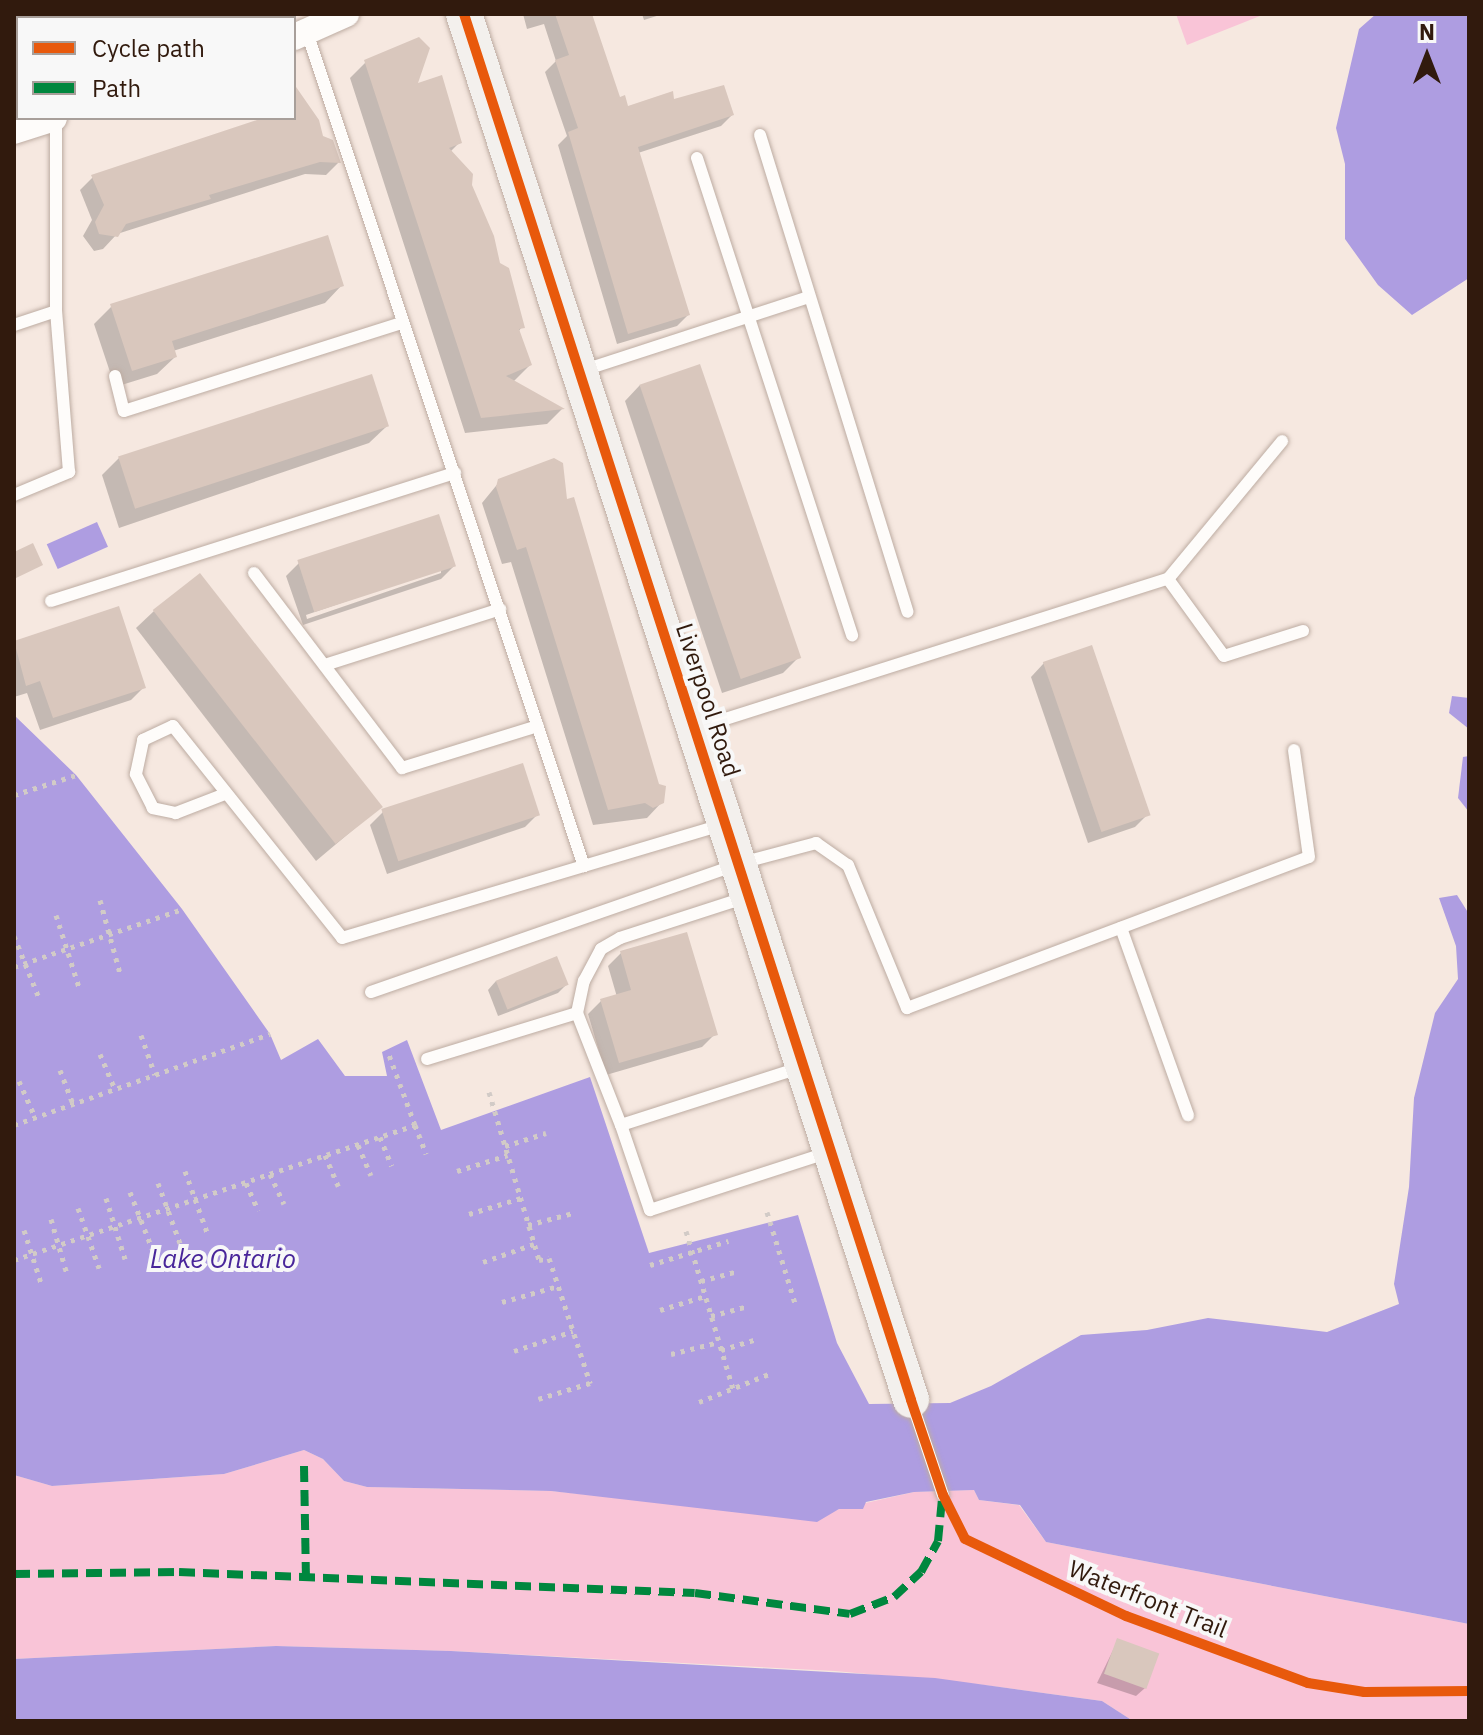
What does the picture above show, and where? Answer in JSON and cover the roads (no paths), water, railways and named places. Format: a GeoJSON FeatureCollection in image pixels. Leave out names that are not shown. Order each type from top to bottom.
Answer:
{"type":"FeatureCollection","features":[{"type":"Feature","properties":{"kind":"street"},"geometry":{"type":"LineString","coordinates":[[301,35],[346,14]]}},
{"type":"Feature","properties":{"kind":"street","name":"Liverpool Road"},"geometry":{"type":"LineString","coordinates":[[464,14],[746,880],[911,1400]]}},
{"type":"Feature","properties":{"kind":"street"},"geometry":{"type":"LineString","coordinates":[[14,131],[49,120]]}},
{"type":"Feature","properties":{"kind":"lane"},"geometry":{"type":"LineString","coordinates":[[301,35],[455,473],[584,866]]}},
{"type":"Feature","properties":{"kind":"lane"},"geometry":{"type":"LineString","coordinates":[[14,495],[69,472],[56,311],[55,120]]}},
{"type":"Feature","properties":{"kind":"lane"},"geometry":{"type":"LineString","coordinates":[[760,135],[908,612]]}},
{"type":"Feature","properties":{"kind":"lane"},"geometry":{"type":"LineString","coordinates":[[697,158],[852,635]]}},
{"type":"Feature","properties":{"kind":"lane"},"geometry":{"type":"LineString","coordinates":[[581,371],[809,297]]}},
{"type":"Feature","properties":{"kind":"lane"},"geometry":{"type":"LineString","coordinates":[[14,325],[56,311]]}},
{"type":"Feature","properties":{"kind":"lane"},"geometry":{"type":"LineString","coordinates":[[115,376],[124,411],[401,323]]}},
{"type":"Feature","properties":{"kind":"lane"},"geometry":{"type":"LineString","coordinates":[[696,728],[1168,579],[1282,441]]}},
{"type":"Feature","properties":{"kind":"lane"},"geometry":{"type":"LineString","coordinates":[[51,601],[455,473]]}},
{"type":"Feature","properties":{"kind":"lane"},"geometry":{"type":"LineString","coordinates":[[254,573],[402,768],[538,726]]}},
{"type":"Feature","properties":{"kind":"lane"},"geometry":{"type":"LineString","coordinates":[[1168,579],[1224,656],[1303,631]]}},
{"type":"Feature","properties":{"kind":"lane"},"geometry":{"type":"LineString","coordinates":[[325,665],[500,609]]}},
{"type":"Feature","properties":{"kind":"lane"},"geometry":{"type":"LineString","coordinates":[[225,794],[176,813],[153,808],[136,774],[143,740],[173,726],[342,938],[727,823]]}},
{"type":"Feature","properties":{"kind":"lane"},"geometry":{"type":"LineString","coordinates":[[832,1151],[650,1210],[577,1013],[584,981],[601,949],[816,843],[848,865],[907,1008],[1309,857],[1294,750]]}},
{"type":"Feature","properties":{"kind":"lane"},"geometry":{"type":"LineString","coordinates":[[371,992],[746,880]]}},
{"type":"Feature","properties":{"kind":"lane"},"geometry":{"type":"LineString","coordinates":[[1121,928],[1188,1115]]}},
{"type":"Feature","properties":{"kind":"lane"},"geometry":{"type":"LineString","coordinates":[[427,1059],[577,1013]]}},
{"type":"Feature","properties":{"kind":"lane"},"geometry":{"type":"LineString","coordinates":[[621,1125],[805,1066]]}},
{"type":"Feature","properties":{"kind":"lane"},"geometry":{"type":"LineString","coordinates":[[911,1400],[943,1495]]}},
{"type":"Feature","properties":{"kind":"water"},"geometry":{"type":"Polygon","coordinates":[[[1376,14],[1469,14],[1469,278],[1412,315],[1378,285],[1345,239],[1345,164],[1336,128],[1359,29],[1376,14]]]}},
{"type":"Feature","properties":{"kind":"water"},"geometry":{"type":"Polygon","coordinates":[[[97,522],[108,547],[58,569],[47,544],[97,522]]]}},
{"type":"Feature","properties":{"kind":"water"},"geometry":{"type":"Polygon","coordinates":[[[1452,696],[1469,698],[1469,729],[1449,713],[1452,696]]]}},
{"type":"Feature","properties":{"kind":"water","name":"Lake Ontario"},"geometry":{"type":"Polygon","coordinates":[[[14,715],[76,775],[182,909],[270,1034],[281,1060],[318,1039],[345,1076],[387,1076],[382,1052],[407,1040],[441,1130],[590,1077],[649,1253],[798,1215],[837,1343],[869,1404],[950,1403],[991,1386],[1081,1335],[1147,1330],[1208,1318],[1327,1332],[1399,1304],[1394,1284],[1409,1187],[1414,1098],[1435,1013],[1458,979],[1456,946],[1439,898],[1457,895],[1469,914],[1469,1624],[1046,1542],[1020,1505],[979,1500],[974,1490],[914,1492],[866,1502],[863,1509],[839,1509],[817,1522],[551,1491],[367,1487],[344,1481],[323,1459],[304,1450],[224,1474],[52,1486],[14,1475],[14,715]]]}},
{"type":"Feature","properties":{"kind":"water"},"geometry":{"type":"Polygon","coordinates":[[[1469,756],[1469,812],[1458,798],[1463,757],[1469,756]]]}},
{"type":"Feature","properties":{"kind":"water"},"geometry":{"type":"Polygon","coordinates":[[[276,1646],[451,1651],[935,1678],[1102,1701],[1133,1721],[14,1721],[14,1659],[276,1646]]]}}]}
